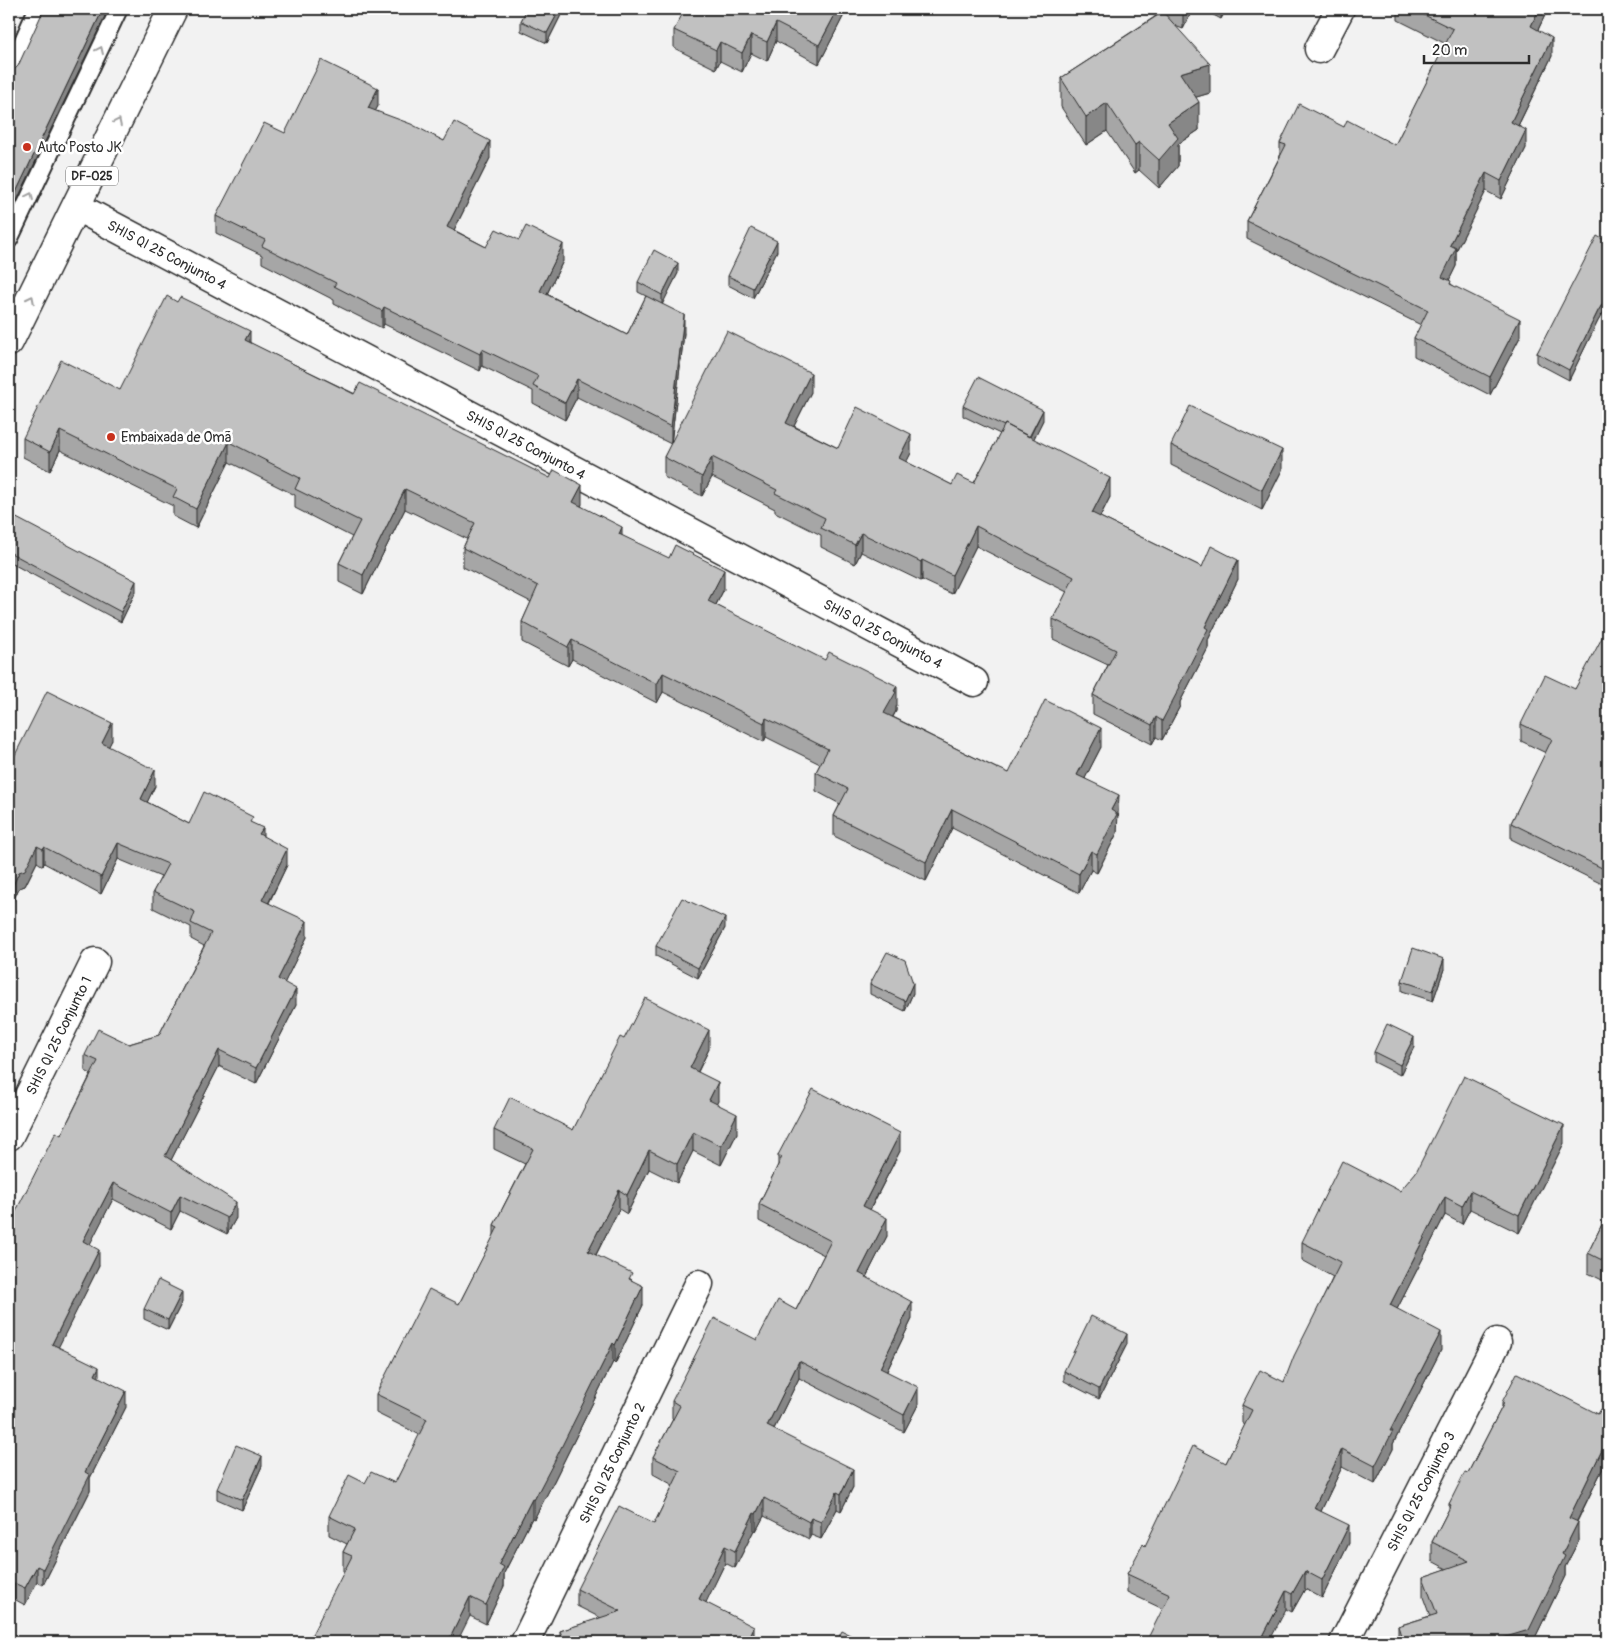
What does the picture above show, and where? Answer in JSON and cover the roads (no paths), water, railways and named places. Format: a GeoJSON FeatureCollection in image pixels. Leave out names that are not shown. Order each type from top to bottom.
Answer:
{"type":"FeatureCollection","features":[{"type":"Feature","properties":{"kind":"street","name":"DF-025"},"geometry":{"type":"LineString","coordinates":[[9,342],[173,9]]}},
{"type":"Feature","properties":{"kind":"street"},"geometry":{"type":"LineString","coordinates":[[1319,49],[1340,9]]}},
{"type":"Feature","properties":{"kind":"street","name":"SHIS QI 25 Conjunto 4"},"geometry":{"type":"LineString","coordinates":[[77,207],[974,682]]}},
{"type":"Feature","properties":{"kind":"street","name":"SHIS QI 25 Conjunto 1"},"geometry":{"type":"LineString","coordinates":[[9,1136],[95,962]]}},
{"type":"Feature","properties":{"kind":"street","name":"SHIS QI 25 Conjunto 2"},"geometry":{"type":"LineString","coordinates":[[524,1642],[699,1284]]}},
{"type":"Feature","properties":{"kind":"street","name":"SHIS QI 25 Conjunto 3"},"geometry":{"type":"LineString","coordinates":[[1344,1642],[1497,1342]]}},
{"type":"Feature","properties":{"kind":"lane"},"geometry":{"type":"LineString","coordinates":[[9,72],[37,9]]}},
{"type":"Feature","properties":{"kind":"lane"},"geometry":{"type":"LineString","coordinates":[[9,240],[119,9]]}},
{"type":"Feature","properties":{"kind":"place","name":"Auto Posto JK"},"geometry":{"type":"Point","coordinates":[27,147]}},
{"type":"Feature","properties":{"kind":"place","name":"Embaixada de Omã"},"geometry":{"type":"Point","coordinates":[111,437]}}]}
